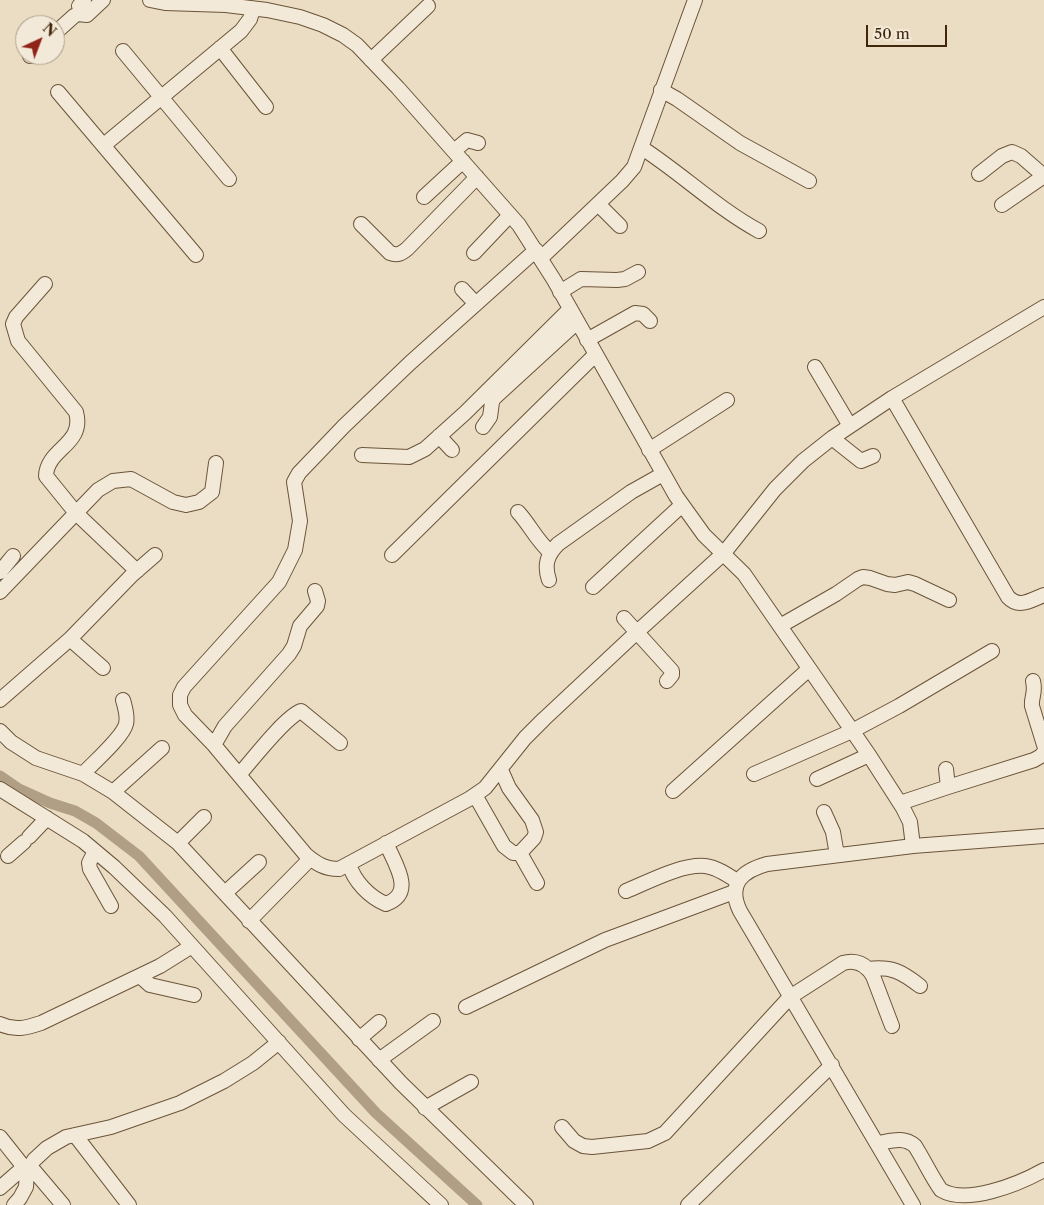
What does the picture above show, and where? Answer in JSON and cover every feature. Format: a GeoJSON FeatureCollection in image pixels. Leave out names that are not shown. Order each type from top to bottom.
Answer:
{"type":"FeatureCollection","features":[{"type":"Feature","properties":{"kind":"street"},"geometry":{"type":"LineString","coordinates":[[65,24],[78,14],[87,15],[103,0]]}},
{"type":"Feature","properties":{"kind":"street"},"geometry":{"type":"LineString","coordinates":[[150,0],[165,3],[226,5],[300,17],[343,35],[357,45],[477,177],[510,215],[538,254],[682,505],[704,535],[744,574],[869,755],[910,822],[913,846]]}},
{"type":"Feature","properties":{"kind":"street"},"geometry":{"type":"LineString","coordinates":[[695,0],[661,90],[642,148],[629,174],[598,204],[476,304],[410,363],[344,426],[299,473],[294,482],[300,521],[295,550],[279,582],[184,687],[180,695],[180,705],[185,715],[214,745],[310,859],[328,869],[339,869],[485,788],[525,738],[724,553],[776,490],[803,461],[832,438],[892,398],[1044,307]]}},
{"type":"Feature","properties":{"kind":"street"},"geometry":{"type":"LineString","coordinates":[[371,60],[428,6]]}},
{"type":"Feature","properties":{"kind":"street"},"geometry":{"type":"LineString","coordinates":[[104,145],[246,26],[253,9]]}},
{"type":"Feature","properties":{"kind":"street"},"geometry":{"type":"LineString","coordinates":[[220,48],[266,107]]}},
{"type":"Feature","properties":{"kind":"street"},"geometry":{"type":"LineString","coordinates":[[123,51],[229,179]]}},
{"type":"Feature","properties":{"kind":"street"},"geometry":{"type":"LineString","coordinates":[[661,90],[740,142],[809,181]]}},
{"type":"Feature","properties":{"kind":"street"},"geometry":{"type":"LineString","coordinates":[[58,92],[196,255]]}},
{"type":"Feature","properties":{"kind":"street"},"geometry":{"type":"LineString","coordinates":[[424,196],[458,156],[467,140],[478,143]]}},
{"type":"Feature","properties":{"kind":"street"},"geometry":{"type":"LineString","coordinates":[[642,148],[726,210],[759,231]]}},
{"type":"Feature","properties":{"kind":"street"},"geometry":{"type":"LineString","coordinates":[[979,174],[1002,156],[1012,152],[1021,156],[1044,176],[1002,205]]}},
{"type":"Feature","properties":{"kind":"street"},"geometry":{"type":"LineString","coordinates":[[362,224],[390,253],[400,254],[408,249],[477,177]]}},
{"type":"Feature","properties":{"kind":"street"},"geometry":{"type":"LineString","coordinates":[[598,204],[620,226]]}},
{"type":"Feature","properties":{"kind":"street"},"geometry":{"type":"LineString","coordinates":[[474,253],[510,215]]}},
{"type":"Feature","properties":{"kind":"street"},"geometry":{"type":"LineString","coordinates":[[560,292],[580,279],[617,280],[624,279],[638,272]]}},
{"type":"Feature","properties":{"kind":"street"},"geometry":{"type":"LineString","coordinates":[[45,284],[12,324],[18,341],[76,412],[78,419],[72,439],[48,463],[46,476],[76,512],[137,571]]}},
{"type":"Feature","properties":{"kind":"street"},"geometry":{"type":"LineString","coordinates":[[462,289],[476,304]]}},
{"type":"Feature","properties":{"kind":"street"},"geometry":{"type":"LineString","coordinates":[[587,340],[635,313],[642,314],[650,321]]}},
{"type":"Feature","properties":{"kind":"street"},"geometry":{"type":"LineString","coordinates":[[483,427],[490,417],[490,409],[494,398],[540,354],[574,316]]}},
{"type":"Feature","properties":{"kind":"street"},"geometry":{"type":"LineString","coordinates":[[362,455],[409,457],[425,449],[574,316]]}},
{"type":"Feature","properties":{"kind":"street"},"geometry":{"type":"LineString","coordinates":[[392,555],[595,355]]}},
{"type":"Feature","properties":{"kind":"street"},"geometry":{"type":"LineString","coordinates":[[815,367],[850,426]]}},
{"type":"Feature","properties":{"kind":"street"},"geometry":{"type":"LineString","coordinates":[[892,398],[1008,597],[1012,601],[1023,604],[1044,595]]}},
{"type":"Feature","properties":{"kind":"street"},"geometry":{"type":"LineString","coordinates":[[649,450],[727,400]]}},
{"type":"Feature","properties":{"kind":"street"},"geometry":{"type":"LineString","coordinates":[[439,436],[452,450]]}},
{"type":"Feature","properties":{"kind":"street"},"geometry":{"type":"LineString","coordinates":[[832,438],[861,461],[873,456]]}},
{"type":"Feature","properties":{"kind":"street"},"geometry":{"type":"LineString","coordinates":[[0,592],[98,490],[113,481],[130,480],[146,486],[173,502],[186,505],[199,502],[212,492],[216,463]]}},
{"type":"Feature","properties":{"kind":"street"},"geometry":{"type":"LineString","coordinates":[[549,580],[546,565],[551,552],[558,544],[631,492],[663,474]]}},
{"type":"Feature","properties":{"kind":"street"},"geometry":{"type":"LineString","coordinates":[[593,586],[682,505]]}},
{"type":"Feature","properties":{"kind":"street"},"geometry":{"type":"LineString","coordinates":[[518,512],[543,546],[551,552]]}},
{"type":"Feature","properties":{"kind":"street"},"geometry":{"type":"LineString","coordinates":[[0,700],[70,638],[155,555]]}},
{"type":"Feature","properties":{"kind":"street"},"geometry":{"type":"LineString","coordinates":[[0,572],[13,556]]}},
{"type":"Feature","properties":{"kind":"street"},"geometry":{"type":"LineString","coordinates":[[780,626],[863,577],[895,585],[908,582],[948,600]]}},
{"type":"Feature","properties":{"kind":"street"},"geometry":{"type":"LineString","coordinates":[[214,745],[225,726],[289,654],[294,646],[300,626],[317,606],[318,602],[315,591]]}},
{"type":"Feature","properties":{"kind":"street"},"geometry":{"type":"LineString","coordinates":[[624,618],[672,671],[667,681]]}},
{"type":"Feature","properties":{"kind":"street"},"geometry":{"type":"LineString","coordinates":[[70,638],[103,668]]}},
{"type":"Feature","properties":{"kind":"street"},"geometry":{"type":"LineString","coordinates":[[754,774],[852,731],[899,706],[992,651]]}},
{"type":"Feature","properties":{"kind":"street"},"geometry":{"type":"LineString","coordinates":[[673,790],[809,669]]}},
{"type":"Feature","properties":{"kind":"street"},"geometry":{"type":"LineString","coordinates":[[1033,681],[1035,692],[1032,706],[1044,745]]}},
{"type":"Feature","properties":{"kind":"street"},"geometry":{"type":"LineString","coordinates":[[83,774],[120,736],[126,726],[127,720],[123,700]]}},
{"type":"Feature","properties":{"kind":"street"},"geometry":{"type":"LineString","coordinates":[[239,774],[291,717],[301,711],[340,743]]}},
{"type":"Feature","properties":{"kind":"street"},"geometry":{"type":"LineString","coordinates":[[0,731],[11,742],[36,758],[83,774],[113,792],[178,843],[425,1108],[526,1205]]}},
{"type":"Feature","properties":{"kind":"street"},"geometry":{"type":"LineString","coordinates":[[113,792],[162,748]]}},
{"type":"Feature","properties":{"kind":"street"},"geometry":{"type":"LineString","coordinates":[[900,804],[1034,760],[1042,756],[1044,752]]}},
{"type":"Feature","properties":{"kind":"street"},"geometry":{"type":"LineString","coordinates":[[818,779],[869,755]]}},
{"type":"Feature","properties":{"kind":"street"},"geometry":{"type":"LineString","coordinates":[[946,769],[948,787]]}},
{"type":"Feature","properties":{"kind":"street"},"geometry":{"type":"LineString","coordinates":[[501,770],[509,788],[532,820],[536,832],[534,838],[520,853]]}},
{"type":"Feature","properties":{"kind":"street"},"geometry":{"type":"LineString","coordinates":[[0,789],[83,841],[114,867],[165,916],[344,1115],[441,1205]]}},
{"type":"Feature","properties":{"kind":"street"},"geometry":{"type":"LineString","coordinates":[[475,795],[504,846],[513,852],[520,853]]}},
{"type":"Feature","properties":{"kind":"street"},"geometry":{"type":"LineString","coordinates":[[824,812],[833,832],[837,855]]}},
{"type":"Feature","properties":{"kind":"street"},"geometry":{"type":"LineString","coordinates":[[178,843],[204,816]]}},
{"type":"Feature","properties":{"kind":"street"},"geometry":{"type":"LineString","coordinates":[[8,856],[47,818]]}},
{"type":"Feature","properties":{"kind":"street"},"geometry":{"type":"LineString","coordinates":[[466,1007],[605,940],[736,886],[751,871],[767,864],[913,846],[1044,836]]}},
{"type":"Feature","properties":{"kind":"street"},"geometry":{"type":"LineString","coordinates":[[348,864],[351,873],[376,900],[386,904],[392,902],[402,890],[403,882],[386,843]]}},
{"type":"Feature","properties":{"kind":"street"},"geometry":{"type":"LineString","coordinates":[[95,851],[89,863],[90,869],[111,906]]}},
{"type":"Feature","properties":{"kind":"street"},"geometry":{"type":"LineString","coordinates":[[520,853],[537,883]]}},
{"type":"Feature","properties":{"kind":"street"},"geometry":{"type":"LineString","coordinates":[[249,921],[310,859]]}},
{"type":"Feature","properties":{"kind":"street"},"geometry":{"type":"LineString","coordinates":[[224,893],[259,862]]}},
{"type":"Feature","properties":{"kind":"street"},"geometry":{"type":"LineString","coordinates":[[626,891],[675,871],[706,866],[736,886]]}},
{"type":"Feature","properties":{"kind":"street"},"geometry":{"type":"LineString","coordinates":[[736,886],[736,904],[914,1205]]}},
{"type":"Feature","properties":{"kind":"street"},"geometry":{"type":"LineString","coordinates":[[0,1024],[9,1028],[22,1029],[42,1023],[160,966],[192,946]]}},
{"type":"Feature","properties":{"kind":"street"},"geometry":{"type":"LineString","coordinates":[[562,1127],[574,1141],[583,1146],[592,1147],[648,1141],[665,1133],[790,997],[843,963],[850,961],[858,962],[868,969],[873,976],[892,1026]]}},
{"type":"Feature","properties":{"kind":"street"},"geometry":{"type":"LineString","coordinates":[[868,969],[888,968],[899,971],[920,986]]}},
{"type":"Feature","properties":{"kind":"street"},"geometry":{"type":"LineString","coordinates":[[140,976],[150,985],[194,995]]}},
{"type":"Feature","properties":{"kind":"street"},"geometry":{"type":"LineString","coordinates":[[359,1038],[380,1022]]}},
{"type":"Feature","properties":{"kind":"street"},"geometry":{"type":"LineString","coordinates":[[379,1060],[433,1022]]}},
{"type":"Feature","properties":{"kind":"street"},"geometry":{"type":"LineString","coordinates":[[0,1188],[27,1168],[46,1148],[66,1137],[111,1126],[180,1103],[224,1081],[253,1063],[279,1042]]}},
{"type":"Feature","properties":{"kind":"street"},"geometry":{"type":"LineString","coordinates":[[688,1205],[832,1065]]}},
{"type":"Feature","properties":{"kind":"street"},"geometry":{"type":"LineString","coordinates":[[425,1108],[471,1082]]}},
{"type":"Feature","properties":{"kind":"street"},"geometry":{"type":"LineString","coordinates":[[75,1135],[129,1205]]}},
{"type":"Feature","properties":{"kind":"street"},"geometry":{"type":"LineString","coordinates":[[0,1137],[63,1205]]}},
{"type":"Feature","properties":{"kind":"street"},"geometry":{"type":"LineString","coordinates":[[878,1143],[910,1141],[915,1146],[941,1190],[949,1198],[963,1204],[976,1204],[996,1197],[1044,1170]]}},
{"type":"Feature","properties":{"kind":"street"},"geometry":{"type":"LineString","coordinates":[[14,1205],[26,1187],[27,1168]]}},
{"type":"Feature","properties":{"kind":"waterway"},"geometry":{"type":"LineString","coordinates":[[0,776],[19,789],[50,803],[75,811],[96,823],[139,856],[376,1113],[477,1205]]}}]}
